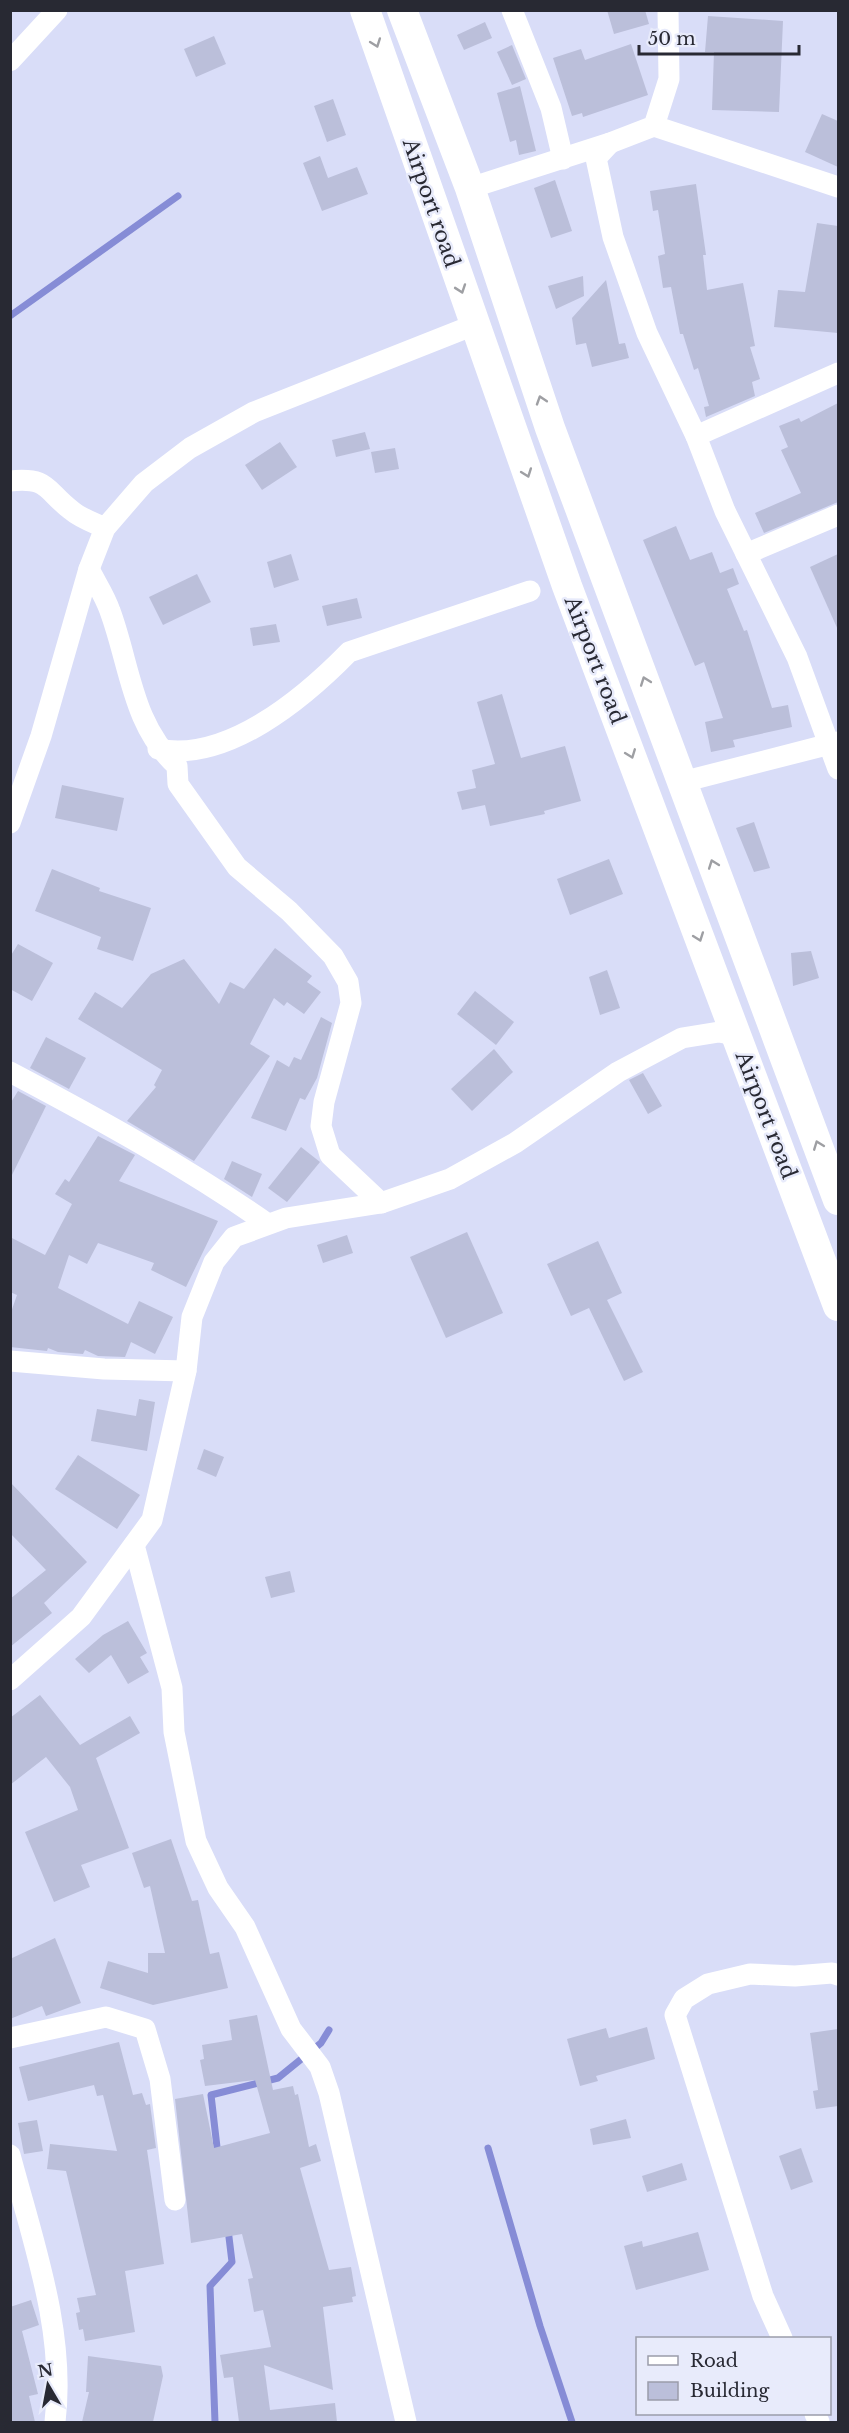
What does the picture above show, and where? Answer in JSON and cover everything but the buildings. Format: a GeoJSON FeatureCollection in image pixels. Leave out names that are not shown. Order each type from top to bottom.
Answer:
{"type":"FeatureCollection","features":[{"type":"Feature","properties":{"kind":"main road","name":"Airport road"},"geometry":{"type":"LineString","coordinates":[[364,10],[539,507],[838,1306]]}},
{"type":"Feature","properties":{"kind":"main road","name":"Airport road"},"geometry":{"type":"LineString","coordinates":[[402,10],[470,188],[546,417],[838,1200]]}},
{"type":"Feature","properties":{"kind":"main road"},"geometry":{"type":"LineString","coordinates":[[539,507],[575,494]]}},
{"type":"Feature","properties":{"kind":"street"},"geometry":{"type":"LineString","coordinates":[[10,61],[57,10]]}},
{"type":"Feature","properties":{"kind":"street"},"geometry":{"type":"LineString","coordinates":[[512,10],[551,108],[563,159]]}},
{"type":"Feature","properties":{"kind":"street"},"geometry":{"type":"LineString","coordinates":[[654,126],[669,79],[668,10]]}},
{"type":"Feature","properties":{"kind":"street"},"geometry":{"type":"LineString","coordinates":[[470,188],[563,159],[654,126],[838,187]]}},
{"type":"Feature","properties":{"kind":"street"},"geometry":{"type":"LineString","coordinates":[[610,143],[596,158],[613,237],[647,333],[696,436],[725,511],[797,657],[834,742],[838,769]]}},
{"type":"Feature","properties":{"kind":"street"},"geometry":{"type":"LineString","coordinates":[[10,822],[41,735],[89,569],[105,528],[144,483],[190,448],[254,412],[474,325]]}},
{"type":"Feature","properties":{"kind":"street"},"geometry":{"type":"LineString","coordinates":[[696,436],[838,373]]}},
{"type":"Feature","properties":{"kind":"street"},"geometry":{"type":"LineString","coordinates":[[10,481],[32,479],[51,489],[71,511],[105,528]]}},
{"type":"Feature","properties":{"kind":"street"},"geometry":{"type":"LineString","coordinates":[[746,554],[838,515]]}},
{"type":"Feature","properties":{"kind":"street"},"geometry":{"type":"LineString","coordinates":[[89,569],[110,610],[131,687],[158,749],[177,766],[178,784],[237,867],[289,911],[333,956],[348,982],[351,1003],[324,1102],[321,1126],[330,1155],[381,1203]]}},
{"type":"Feature","properties":{"kind":"street"},"geometry":{"type":"LineString","coordinates":[[158,749],[175,753],[194,750],[248,733],[330,672],[349,652],[530,591]]}},
{"type":"Feature","properties":{"kind":"street"},"geometry":{"type":"LineString","coordinates":[[682,782],[834,742]]}},
{"type":"Feature","properties":{"kind":"street"},"geometry":{"type":"LineString","coordinates":[[10,1680],[81,1617],[152,1520],[186,1371],[192,1317],[214,1262],[234,1237],[286,1218],[381,1203],[450,1179],[515,1143],[618,1072],[682,1038],[719,1032],[735,1035]]}},
{"type":"Feature","properties":{"kind":"street"},"geometry":{"type":"LineString","coordinates":[[10,1072],[203,1180],[268,1224]]}},
{"type":"Feature","properties":{"kind":"street"},"geometry":{"type":"LineString","coordinates":[[10,1361],[104,1369],[186,1371]]}},
{"type":"Feature","properties":{"kind":"street"},"geometry":{"type":"LineString","coordinates":[[134,1545],[172,1688],[174,1732],[196,1841],[218,1888],[244,1927],[291,2029],[320,2067],[329,2093],[406,2422]]}},
{"type":"Feature","properties":{"kind":"street"},"geometry":{"type":"LineString","coordinates":[[782,2337],[763,2296],[675,2015],[684,1999],[708,1984],[740,1976],[832,1973],[838,1976]]}},
{"type":"Feature","properties":{"kind":"street"},"geometry":{"type":"LineString","coordinates":[[10,2038],[106,2018],[145,2029],[160,2079],[175,2200]]}},
{"type":"Feature","properties":{"kind":"street"},"geometry":{"type":"LineString","coordinates":[[10,2156],[53,2322],[59,2393],[55,2422]]}},
{"type":"Feature","properties":{"kind":"waterway"},"geometry":{"type":"LineString","coordinates":[[10,316],[178,196]]}},
{"type":"Feature","properties":{"kind":"waterway"},"geometry":{"type":"LineString","coordinates":[[218,2156],[211,2095],[278,2078],[321,2043],[329,2030]]}},
{"type":"Feature","properties":{"kind":"waterway"},"geometry":{"type":"LineString","coordinates":[[488,2148],[540,2326],[572,2422]]}},
{"type":"Feature","properties":{"kind":"waterway"},"geometry":{"type":"LineString","coordinates":[[215,2422],[210,2286],[232,2262],[228,2229]]}}]}
